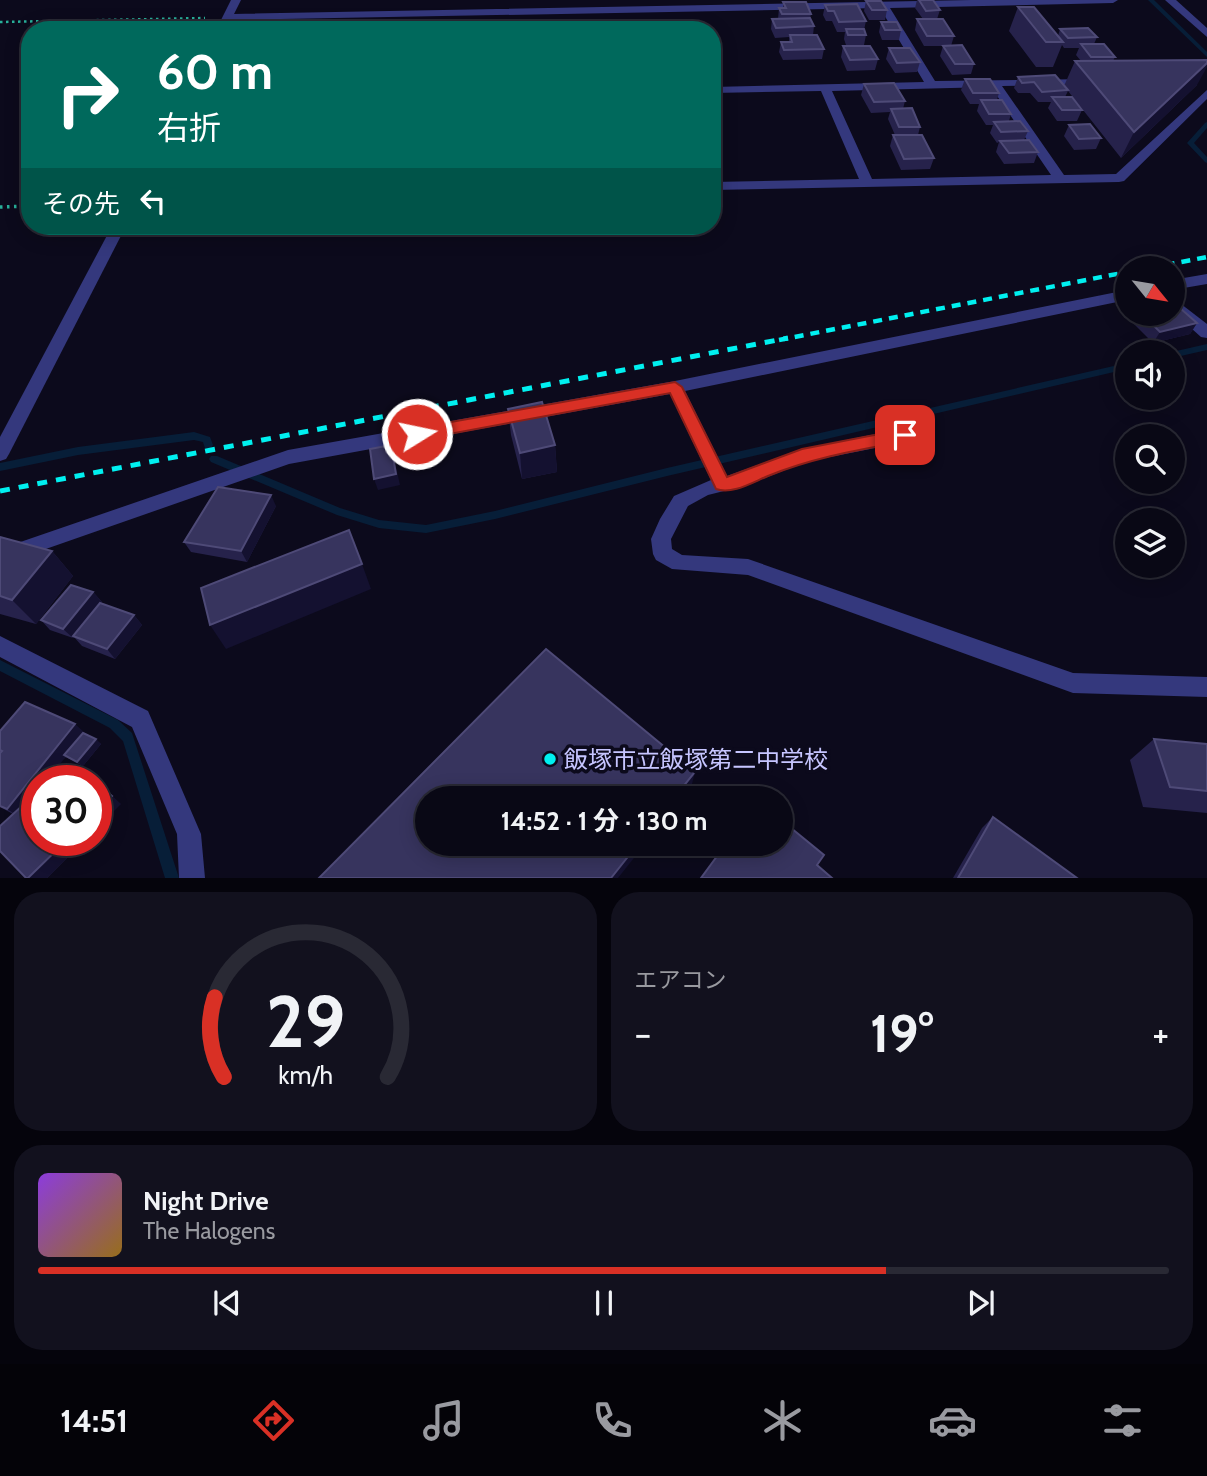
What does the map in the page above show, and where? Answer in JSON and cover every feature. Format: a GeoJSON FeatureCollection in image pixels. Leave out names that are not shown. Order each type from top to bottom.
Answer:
{"type":"FeatureCollection","features":[{"type":"Feature","properties":{"kind":"street"},"geometry":{"type":"LineString","coordinates":[[225,21],[236,0]]}},
{"type":"Feature","properties":{"kind":"street"},"geometry":{"type":"LineString","coordinates":[[227,17],[435,17],[590,10],[638,5],[883,5],[1113,0]]}},
{"type":"Feature","properties":{"kind":"street"},"geometry":{"type":"LineString","coordinates":[[1170,0],[1207,34]]}},
{"type":"Feature","properties":{"kind":"street"},"geometry":{"type":"LineString","coordinates":[[883,5],[932,85]]}},
{"type":"Feature","properties":{"kind":"street"},"geometry":{"type":"LineString","coordinates":[[721,90],[1103,81]]}},
{"type":"Feature","properties":{"kind":"street"},"geometry":{"type":"LineString","coordinates":[[994,83],[1060,179]]}},
{"type":"Feature","properties":{"kind":"street"},"geometry":{"type":"LineString","coordinates":[[825,87],[867,183]]}},
{"type":"Feature","properties":{"kind":"street"},"geometry":{"type":"LineString","coordinates":[[721,186],[1119,178],[1207,93]]}},
{"type":"Feature","properties":{"kind":"street"},"geometry":{"type":"LineString","coordinates":[[0,454],[114,235]]}},
{"type":"Feature","properties":{"kind":"street"},"geometry":{"type":"LineString","coordinates":[[1185,283],[1207,279]]}},
{"type":"Feature","properties":{"kind":"street"},"geometry":{"type":"LineString","coordinates":[[0,557],[288,457],[675,387],[1115,297]]}},
{"type":"Feature","properties":{"kind":"street"},"geometry":{"type":"LineString","coordinates":[[1185,314],[1207,333]]}},
{"type":"Feature","properties":{"kind":"street"},"geometry":{"type":"LineString","coordinates":[[675,387],[719,479]]}},
{"type":"Feature","properties":{"kind":"street"},"geometry":{"type":"LineString","coordinates":[[905,435],[802,456],[742,480],[719,479],[681,501],[669,519],[661,539],[663,554],[679,563],[748,567],[1073,683],[1207,687]]}},
{"type":"Feature","properties":{"kind":"street"},"geometry":{"type":"LineString","coordinates":[[0,646],[139,719],[189,834],[192,877]]}},
{"type":"Feature","properties":{"kind":"path"},"geometry":{"type":"LineString","coordinates":[[45,21],[227,17]]}},
{"type":"Feature","properties":{"kind":"path"},"geometry":{"type":"LineString","coordinates":[[0,22],[21,22]]}},
{"type":"Feature","properties":{"kind":"path"},"geometry":{"type":"LineString","coordinates":[[0,207],[21,206]]}},
{"type":"Feature","properties":{"kind":"building"},"geometry":{"type":"Polygon","coordinates":[[[919,0],[933,0],[940,10],[926,11],[919,0]]]}},
{"type":"Feature","properties":{"kind":"building"},"geometry":{"type":"Polygon","coordinates":[[[866,1],[881,1],[887,10],[872,10],[866,1]]]}},
{"type":"Feature","properties":{"kind":"building"},"geometry":{"type":"Polygon","coordinates":[[[783,2],[806,2],[811,14],[782,14],[779,8],[786,8],[783,2]]]}},
{"type":"Feature","properties":{"kind":"building"},"geometry":{"type":"Polygon","coordinates":[[[857,4],[866,21],[839,22],[834,11],[828,11],[825,5],[857,4]]]}},
{"type":"Feature","properties":{"kind":"building"},"geometry":{"type":"Polygon","coordinates":[[[1018,7],[1034,7],[1063,42],[1046,42],[1018,7]]]}},
{"type":"Feature","properties":{"kind":"building"},"geometry":{"type":"Polygon","coordinates":[[[810,18],[814,26],[776,28],[772,19],[810,18]]]}},
{"type":"Feature","properties":{"kind":"building"},"geometry":{"type":"Polygon","coordinates":[[[917,19],[943,19],[954,36],[927,36],[917,19]]]}},
{"type":"Feature","properties":{"kind":"building"},"geometry":{"type":"Polygon","coordinates":[[[881,22],[897,22],[901,30],[885,30],[881,22]]]}},
{"type":"Feature","properties":{"kind":"building"},"geometry":{"type":"Polygon","coordinates":[[[1088,28],[1097,37],[1068,38],[1060,29],[1088,28]]]}},
{"type":"Feature","properties":{"kind":"building"},"geometry":{"type":"Polygon","coordinates":[[[846,29],[864,29],[866,35],[848,35],[846,29]]]}},
{"type":"Feature","properties":{"kind":"building"},"geometry":{"type":"Polygon","coordinates":[[[790,35],[817,35],[824,49],[784,50],[781,42],[792,42],[790,35]]]}},
{"type":"Feature","properties":{"kind":"building"},"geometry":{"type":"Polygon","coordinates":[[[1081,44],[1104,44],[1115,57],[1091,57],[1081,44]]]}},
{"type":"Feature","properties":{"kind":"building"},"geometry":{"type":"Polygon","coordinates":[[[962,45],[974,64],[955,64],[943,46],[962,45]]]}},
{"type":"Feature","properties":{"kind":"building"},"geometry":{"type":"Polygon","coordinates":[[[843,46],[870,46],[878,59],[850,60],[843,46]]]}},
{"type":"Feature","properties":{"kind":"building"},"geometry":{"type":"Polygon","coordinates":[[[889,48],[910,48],[920,62],[897,63],[889,48]]]}},
{"type":"Feature","properties":{"kind":"building"},"geometry":{"type":"Polygon","coordinates":[[[1207,60],[1207,63],[1134,132],[1075,61],[1207,60]]]}},
{"type":"Feature","properties":{"kind":"building"},"geometry":{"type":"Polygon","coordinates":[[[1055,75],[1068,90],[1042,92],[1034,82],[1022,83],[1018,77],[1055,75]]]}},
{"type":"Feature","properties":{"kind":"building"},"geometry":{"type":"Polygon","coordinates":[[[965,79],[990,79],[999,93],[973,93],[965,79]]]}},
{"type":"Feature","properties":{"kind":"building"},"geometry":{"type":"Polygon","coordinates":[[[894,83],[905,101],[874,102],[864,84],[894,83]]]}},
{"type":"Feature","properties":{"kind":"building"},"geometry":{"type":"Polygon","coordinates":[[[1052,97],[1072,97],[1082,110],[1062,110],[1052,97]]]}},
{"type":"Feature","properties":{"kind":"building"},"geometry":{"type":"Polygon","coordinates":[[[981,100],[1002,100],[1011,114],[989,114],[981,100]]]}},
{"type":"Feature","properties":{"kind":"building"},"geometry":{"type":"Polygon","coordinates":[[[912,108],[920,127],[899,127],[891,109],[912,108]]]}},
{"type":"Feature","properties":{"kind":"building"},"geometry":{"type":"Polygon","coordinates":[[[1020,121],[1028,131],[1001,132],[994,122],[1020,121]]]}},
{"type":"Feature","properties":{"kind":"building"},"geometry":{"type":"Polygon","coordinates":[[[1090,124],[1101,138],[1079,139],[1069,125],[1090,124]]]}},
{"type":"Feature","properties":{"kind":"building"},"geometry":{"type":"Polygon","coordinates":[[[893,135],[922,135],[934,158],[904,159],[893,135]]]}},
{"type":"Feature","properties":{"kind":"building"},"geometry":{"type":"Polygon","coordinates":[[[1029,140],[1038,152],[1009,153],[1000,141],[1029,140]]]}},
{"type":"Feature","properties":{"kind":"building"},"geometry":{"type":"Polygon","coordinates":[[[1185,312],[1197,323],[1185,326],[1185,312]]]}},
{"type":"Feature","properties":{"kind":"building"},"geometry":{"type":"Polygon","coordinates":[[[1154,326],[1185,326],[1160,332],[1154,326]]]}},
{"type":"Feature","properties":{"kind":"building"},"geometry":{"type":"Polygon","coordinates":[[[542,402],[555,445],[520,453],[508,409],[542,402]]]}},
{"type":"Feature","properties":{"kind":"building"},"geometry":{"type":"Polygon","coordinates":[[[391,445],[396,474],[374,479],[370,449],[391,445]]]}},
{"type":"Feature","properties":{"kind":"building"},"geometry":{"type":"Polygon","coordinates":[[[218,487],[271,495],[241,551],[184,542],[218,487]]]}},
{"type":"Feature","properties":{"kind":"building"},"geometry":{"type":"Polygon","coordinates":[[[349,530],[362,564],[210,625],[201,588],[349,530]]]}},
{"type":"Feature","properties":{"kind":"building"},"geometry":{"type":"Polygon","coordinates":[[[0,537],[52,551],[12,600],[0,596],[0,537]]]}},
{"type":"Feature","properties":{"kind":"building"},"geometry":{"type":"Polygon","coordinates":[[[71,585],[93,592],[63,629],[41,620],[71,585]]]}},
{"type":"Feature","properties":{"kind":"building"},"geometry":{"type":"Polygon","coordinates":[[[100,603],[134,615],[107,649],[73,636],[100,603]]]}},
{"type":"Feature","properties":{"kind":"building"},"geometry":{"type":"Polygon","coordinates":[[[546,649],[695,772],[684,786],[415,786],[415,856],[628,856],[611,878],[319,878],[546,649]]]}},
{"type":"Feature","properties":{"kind":"building"},"geometry":{"type":"Polygon","coordinates":[[[25,702],[75,724],[42,765],[21,765],[21,792],[7,809],[0,806],[0,731],[25,702]]]}},
{"type":"Feature","properties":{"kind":"building"},"geometry":{"type":"Polygon","coordinates":[[[83,733],[96,739],[77,762],[64,755],[83,733]]]}},
{"type":"Feature","properties":{"kind":"building"},"geometry":{"type":"Polygon","coordinates":[[[1154,739],[1207,744],[1207,791],[1170,787],[1154,739]]]}},
{"type":"Feature","properties":{"kind":"building"},"geometry":{"type":"Polygon","coordinates":[[[21,807],[21,856],[51,856],[28,878],[0,851],[0,826],[21,807]]]}},
{"type":"Feature","properties":{"kind":"building"},"geometry":{"type":"Polygon","coordinates":[[[993,817],[1077,878],[958,878],[993,817]]]}},
{"type":"Feature","properties":{"kind":"building"},"geometry":{"type":"Polygon","coordinates":[[[793,830],[824,855],[817,865],[832,878],[701,878],[717,856],[793,856],[793,830]]]}},
{"type":"Feature","properties":{"kind":"waterway"},"geometry":{"type":"LineString","coordinates":[[1151,0],[1207,55]]}},
{"type":"Feature","properties":{"kind":"waterway"},"geometry":{"type":"LineString","coordinates":[[1207,124],[1190,143],[1207,161]]}},
{"type":"Feature","properties":{"kind":"waterway"},"geometry":{"type":"LineString","coordinates":[[1185,352],[1207,347]]}},
{"type":"Feature","properties":{"kind":"waterway"},"geometry":{"type":"LineString","coordinates":[[214,459],[337,511],[379,524],[426,529],[1115,369]]}},
{"type":"Feature","properties":{"kind":"waterway"},"geometry":{"type":"LineString","coordinates":[[0,467],[78,451],[194,436],[207,440],[208,445]]}},
{"type":"Feature","properties":{"kind":"waterway"},"geometry":{"type":"LineString","coordinates":[[0,665],[114,724],[128,737],[172,878]]}},
{"type":"Feature","properties":{"kind":"railway"},"geometry":{"type":"LineString","coordinates":[[1185,261],[1207,257]]}},
{"type":"Feature","properties":{"kind":"railway"},"geometry":{"type":"LineString","coordinates":[[779,340],[1115,274]]}},
{"type":"Feature","properties":{"kind":"railway"},"geometry":{"type":"LineString","coordinates":[[0,491],[788,338]]}},
{"type":"Feature","properties":{"kind":"place","name":"飯塚市立飯塚第二中学校"},"geometry":{"type":"Point","coordinates":[550,759]}},
{"type":"Feature","properties":{"kind":"route"},"geometry":{"type":"LineString","coordinates":[[417,434],[675,387],[722,485],[742,480],[802,456],[905,435]]}}]}
